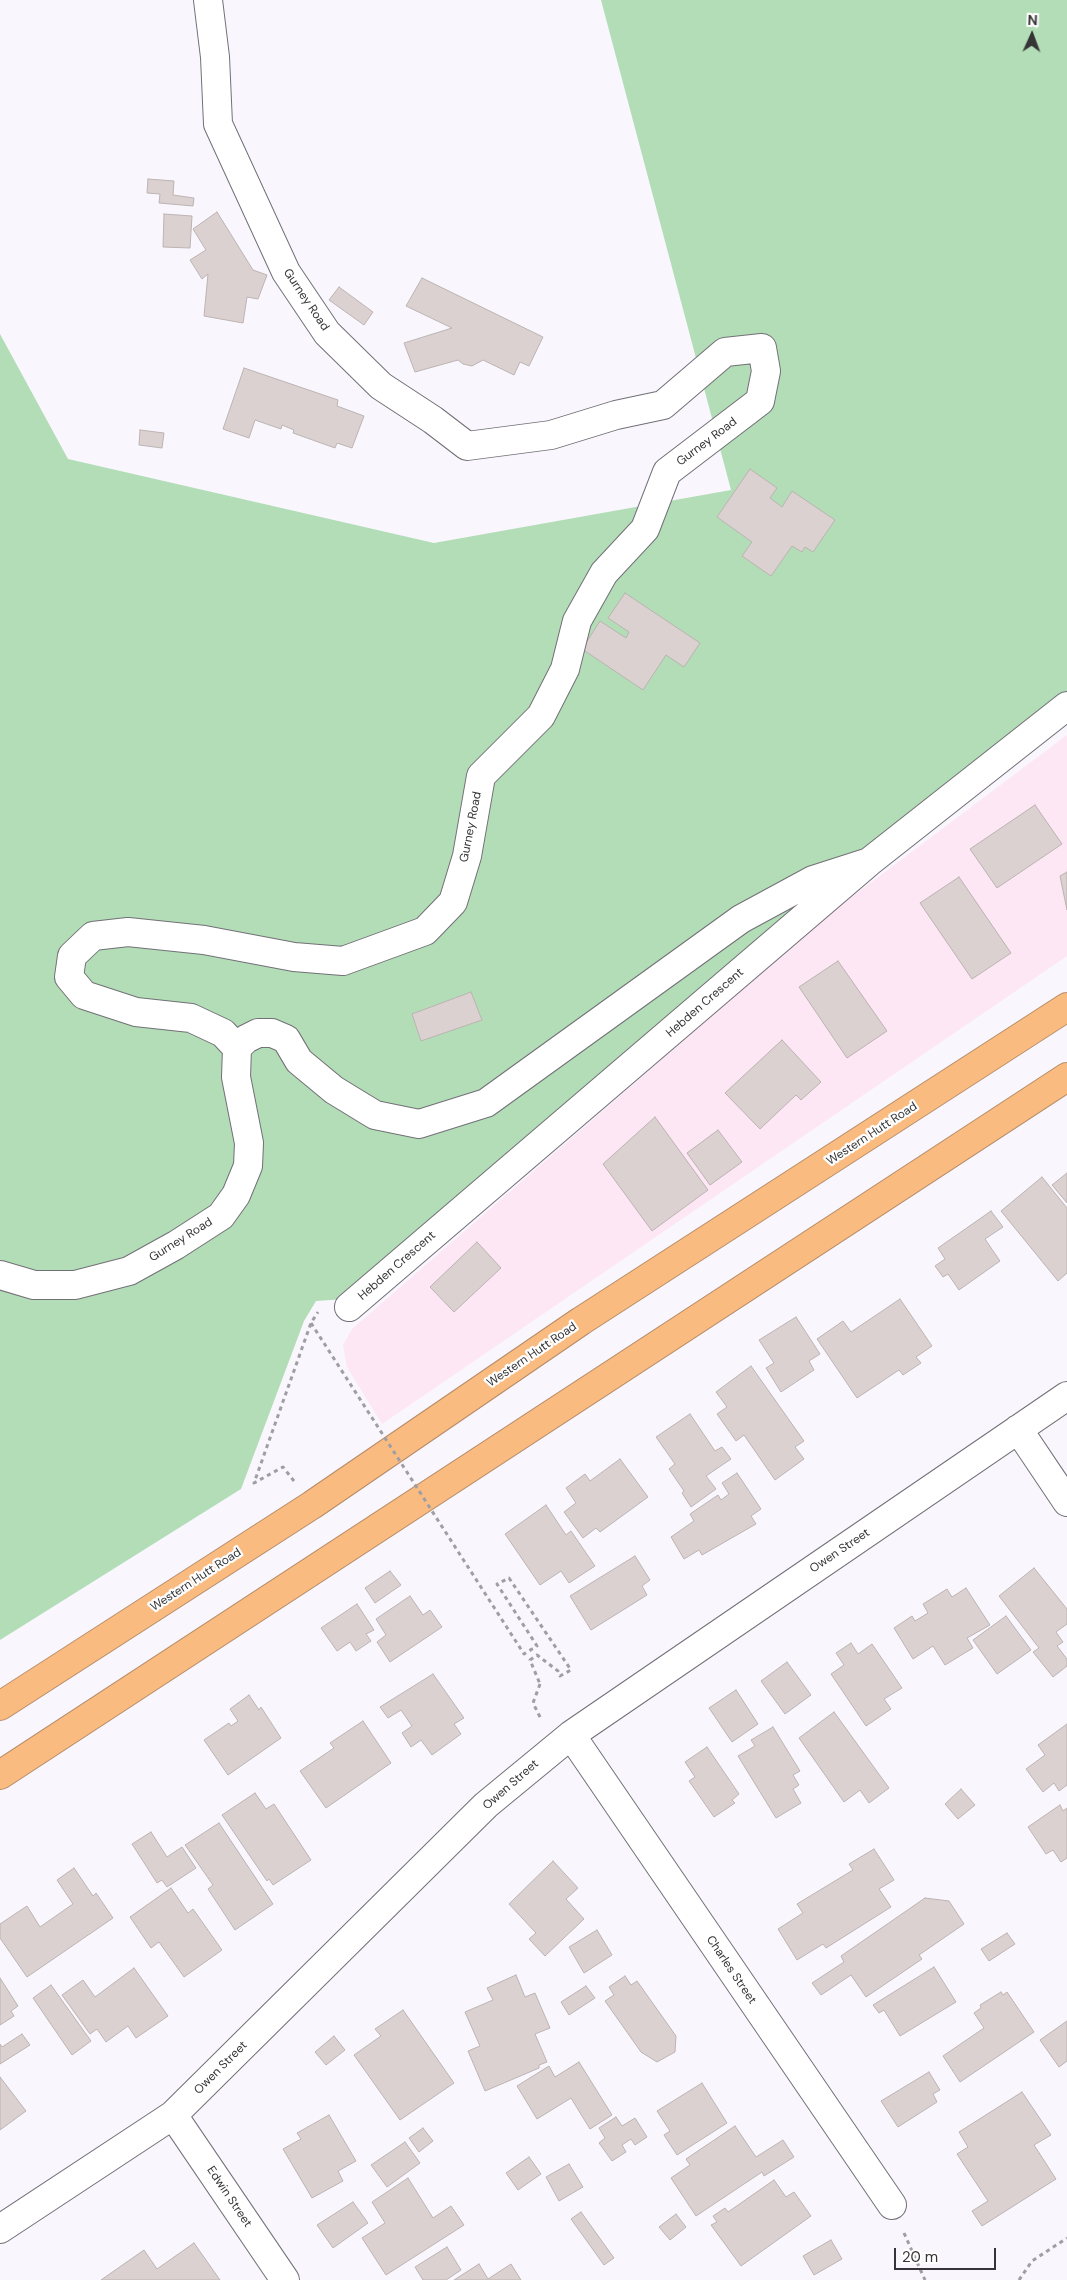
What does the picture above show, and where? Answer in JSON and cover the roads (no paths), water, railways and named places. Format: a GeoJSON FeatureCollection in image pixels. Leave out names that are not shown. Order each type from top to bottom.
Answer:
{"type":"FeatureCollection","features":[{"type":"Feature","properties":{"kind":"highway","name":"Western Hutt Road"},"geometry":{"type":"LineString","coordinates":[[0,1706],[312,1505],[581,1321],[1067,1007]]}},
{"type":"Feature","properties":{"kind":"highway"},"geometry":{"type":"LineString","coordinates":[[0,1776],[1067,1077]]}},
{"type":"Feature","properties":{"kind":"street","name":"Gurney Road"},"geometry":{"type":"LineString","coordinates":[[0,1275],[34,1285],[75,1285],[129,1271],[176,1245],[221,1216],[236,1195],[248,1166],[249,1143],[236,1077],[237,1048],[223,1033],[191,1018],[136,1012],[84,995],[69,977],[72,956],[93,936],[128,932],[204,940],[294,957],[344,961],[425,931],[453,902],[467,856],[481,776],[541,716],[566,669],[577,620],[604,573],[644,529],[667,472],[760,401],[766,371],[762,348],[725,352],[663,405],[616,415],[551,435],[467,446],[433,420],[381,386],[328,333],[286,272],[218,124],[216,57],[208,0]]}},
{"type":"Feature","properties":{"kind":"street","name":"Hebden Crescent"},"geometry":{"type":"LineString","coordinates":[[349,1307],[869,862],[1067,706]]}},
{"type":"Feature","properties":{"kind":"street"},"geometry":{"type":"LineString","coordinates":[[237,1048],[246,1039],[258,1033],[272,1034],[286,1039],[299,1061],[334,1090],[375,1115],[419,1124],[486,1103],[741,919],[813,880],[869,862]]}},
{"type":"Feature","properties":{"kind":"street","name":"Owen Street"},"geometry":{"type":"LineString","coordinates":[[0,2229],[173,2115],[486,1805],[570,1735],[1067,1396]]}},
{"type":"Feature","properties":{"kind":"street"},"geometry":{"type":"LineString","coordinates":[[1018,1430],[1067,1502]]}},
{"type":"Feature","properties":{"kind":"street","name":"Charles Street"},"geometry":{"type":"LineString","coordinates":[[570,1735],[892,2206]]}},
{"type":"Feature","properties":{"kind":"street","name":"Edwin Street"},"geometry":{"type":"LineString","coordinates":[[173,2115],[284,2280]]}}]}
